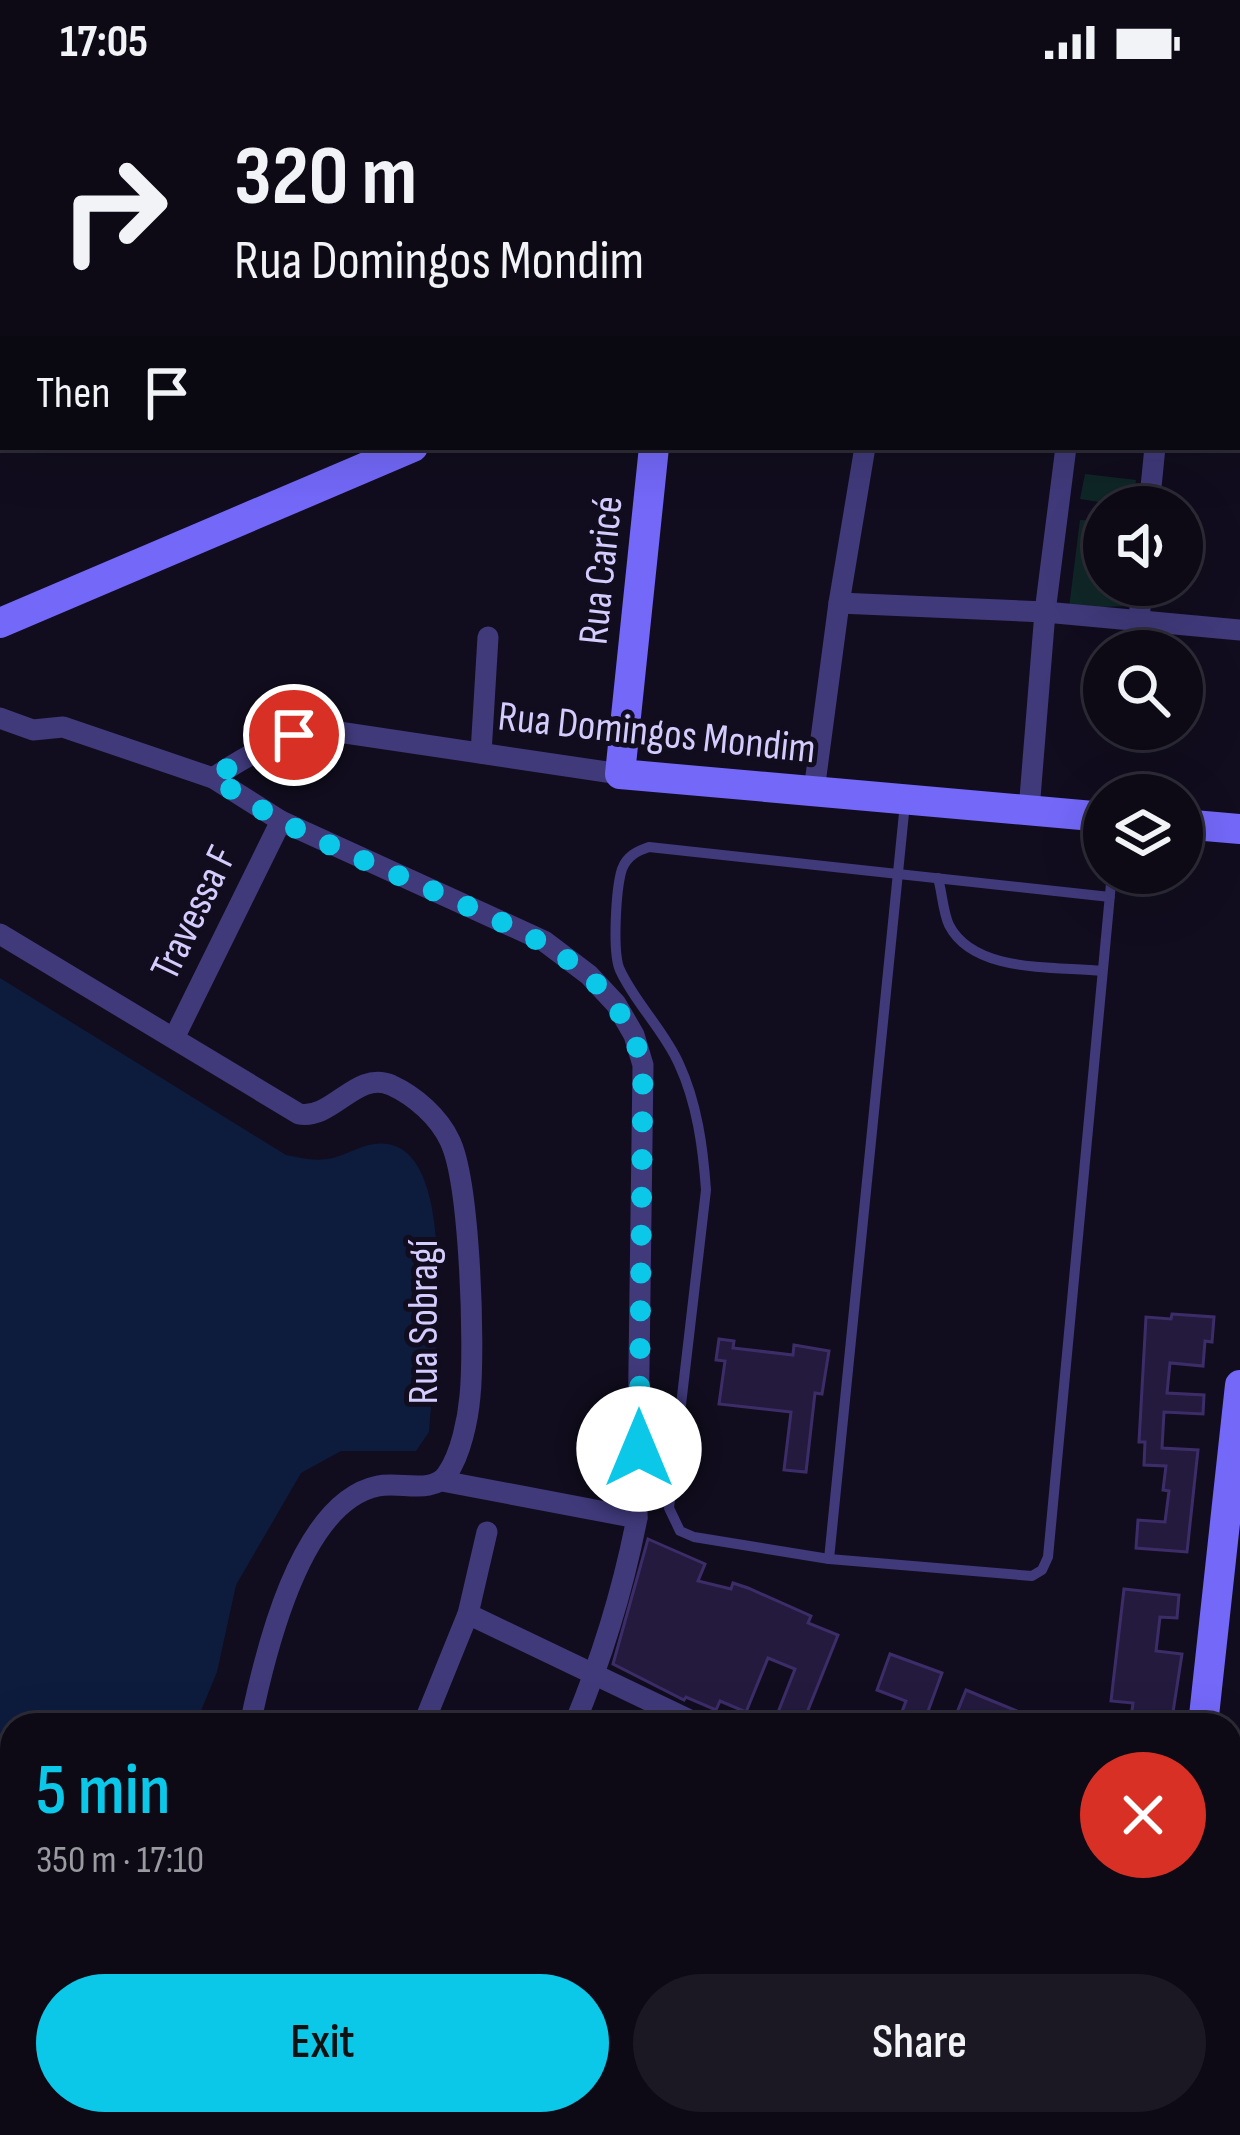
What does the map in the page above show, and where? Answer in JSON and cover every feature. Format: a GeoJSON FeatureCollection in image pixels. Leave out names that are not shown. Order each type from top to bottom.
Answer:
{"type":"FeatureCollection","features":[{"type":"Feature","properties":{"kind":"street"},"geometry":{"type":"LineString","coordinates":[[0,623],[406,450]]}},
{"type":"Feature","properties":{"kind":"street","name":"Rua Caricé"},"geometry":{"type":"LineString","coordinates":[[620,774],[654,450]]}},
{"type":"Feature","properties":{"kind":"street"},"geometry":{"type":"LineString","coordinates":[[814,791],[864,450]]}},
{"type":"Feature","properties":{"kind":"street"},"geometry":{"type":"LineString","coordinates":[[1029,810],[1045,612],[1066,450]]}},
{"type":"Feature","properties":{"kind":"street"},"geometry":{"type":"LineString","coordinates":[[1151,486],[1155,450]]}},
{"type":"Feature","properties":{"kind":"street"},"geometry":{"type":"LineString","coordinates":[[839,603],[1045,612],[1240,630]]}},
{"type":"Feature","properties":{"kind":"street"},"geometry":{"type":"LineString","coordinates":[[1138,620],[1140,606]]}},
{"type":"Feature","properties":{"kind":"street"},"geometry":{"type":"LineString","coordinates":[[481,753],[488,638]]}},
{"type":"Feature","properties":{"kind":"street"},"geometry":{"type":"LineString","coordinates":[[0,718],[33,730],[64,727],[213,778],[280,820],[544,941],[589,975],[616,1004],[634,1035],[643,1065],[637,1518],[625,1580],[579,1713]]}},
{"type":"Feature","properties":{"kind":"street","name":"Rua Domingos Mondim"},"geometry":{"type":"LineString","coordinates":[[213,778],[274,742],[332,731],[620,774],[1083,815]]}},
{"type":"Feature","properties":{"kind":"street","name":"Travessa F"},"geometry":{"type":"LineString","coordinates":[[174,1038],[280,820]]}},
{"type":"Feature","properties":{"kind":"street"},"geometry":{"type":"LineString","coordinates":[[1203,826],[1240,829]]}},
{"type":"Feature","properties":{"kind":"street"},"geometry":{"type":"LineString","coordinates":[[0,934],[174,1038]]}},
{"type":"Feature","properties":{"kind":"street","name":"Rua Sobragí"},"geometry":{"type":"LineString","coordinates":[[174,1038],[299,1114],[314,1115],[365,1084],[391,1085],[428,1109],[449,1139],[460,1171],[472,1326],[461,1438],[450,1472],[442,1481]]}},
{"type":"Feature","properties":{"kind":"street"},"geometry":{"type":"LineString","coordinates":[[1204,1713],[1240,1385]]}},
{"type":"Feature","properties":{"kind":"street"},"geometry":{"type":"LineString","coordinates":[[252,1713],[265,1650],[291,1582],[330,1516],[351,1497],[374,1486],[442,1481],[637,1518]]}},
{"type":"Feature","properties":{"kind":"street"},"geometry":{"type":"LineString","coordinates":[[428,1713],[468,1614],[487,1532]]}},
{"type":"Feature","properties":{"kind":"street"},"geometry":{"type":"LineString","coordinates":[[468,1614],[675,1713]]}},
{"type":"Feature","properties":{"kind":"lane"},"geometry":{"type":"LineString","coordinates":[[829,1559],[905,799]]}},
{"type":"Feature","properties":{"kind":"lane"},"geometry":{"type":"LineString","coordinates":[[1110,894],[1110,897],[1102,971],[1048,1557],[1042,1570],[1032,1576],[829,1559],[680,1531],[669,1508],[706,1190],[703,1150],[679,1061],[619,968],[615,949],[622,867],[634,852],[649,847],[1110,897]]}},
{"type":"Feature","properties":{"kind":"lane"},"geometry":{"type":"LineString","coordinates":[[938,878],[950,925],[970,950],[995,960],[1102,971]]}},
{"type":"Feature","properties":{"kind":"green space"},"geometry":{"type":"Polygon","coordinates":[[[1085,474],[1136,480],[1135,486],[1083,486],[1080,499],[1085,474]]]}},
{"type":"Feature","properties":{"kind":"green space"},"geometry":{"type":"Polygon","coordinates":[[[1083,520],[1083,606],[1131,606],[1069,608],[1083,520]]]}},
{"type":"Feature","properties":{"kind":"water"},"geometry":{"type":"Polygon","coordinates":[[[0,978],[286,1155],[321,1160],[371,1145],[395,1146],[415,1163],[428,1192],[438,1276],[429,1432],[416,1451],[341,1451],[301,1473],[236,1585],[217,1672],[200,1713],[0,1713],[0,978]]]}},
{"type":"Feature","properties":{"kind":"building"},"geometry":{"type":"Polygon","coordinates":[[[1172,1314],[1214,1317],[1203,1366],[1170,1363],[1167,1393],[1204,1395],[1203,1414],[1164,1412],[1162,1448],[1198,1450],[1187,1552],[1136,1548],[1138,1520],[1165,1522],[1169,1491],[1163,1490],[1166,1466],[1144,1465],[1145,1442],[1139,1442],[1146,1317],[1171,1319],[1172,1314]]]}},
{"type":"Feature","properties":{"kind":"building"},"geometry":{"type":"Polygon","coordinates":[[[719,1339],[734,1341],[733,1348],[793,1355],[794,1345],[829,1351],[822,1394],[815,1393],[806,1472],[784,1470],[791,1412],[719,1404],[725,1361],[716,1360],[719,1339]]]}},
{"type":"Feature","properties":{"kind":"building"},"geometry":{"type":"Polygon","coordinates":[[[648,1539],[705,1564],[698,1581],[748,1588],[811,1616],[808,1623],[838,1635],[807,1713],[778,1713],[795,1669],[768,1658],[746,1712],[720,1701],[716,1710],[684,1700],[613,1664],[648,1539]]]}},
{"type":"Feature","properties":{"kind":"building"},"geometry":{"type":"Polygon","coordinates":[[[1124,1589],[1179,1595],[1177,1618],[1160,1617],[1156,1651],[1182,1654],[1173,1713],[1132,1713],[1133,1703],[1111,1701],[1124,1589]]]}},
{"type":"Feature","properties":{"kind":"building"},"geometry":{"type":"Polygon","coordinates":[[[890,1654],[942,1673],[927,1713],[902,1713],[906,1701],[877,1690],[890,1654]]]}},
{"type":"Feature","properties":{"kind":"building"},"geometry":{"type":"Polygon","coordinates":[[[966,1690],[1022,1713],[957,1713],[966,1690]]]}},
{"type":"Feature","properties":{"kind":"route"},"geometry":{"type":"LineString","coordinates":[[294,735],[255,750],[213,778],[280,820],[544,941],[589,975],[616,1004],[634,1035],[643,1065],[639,1449]]}}]}
